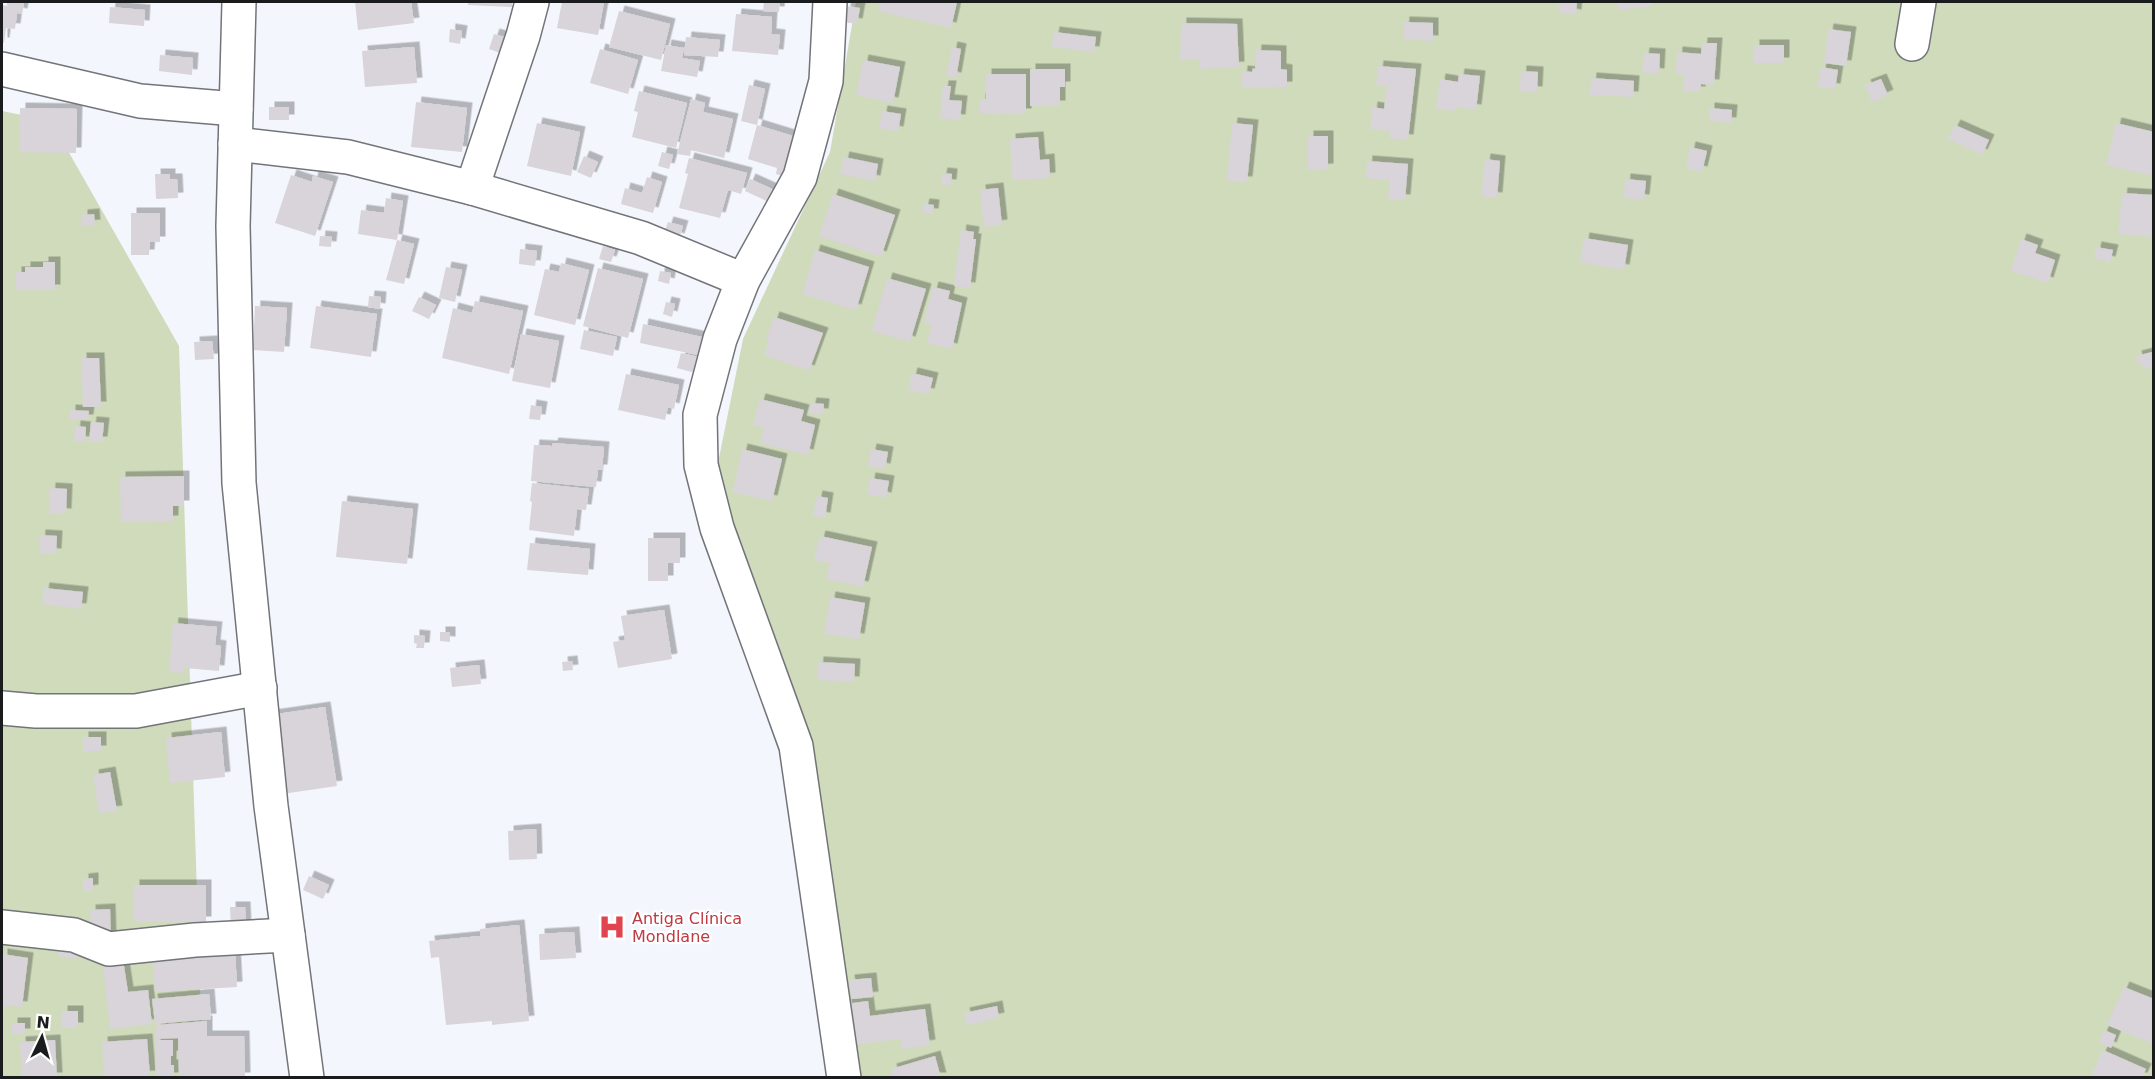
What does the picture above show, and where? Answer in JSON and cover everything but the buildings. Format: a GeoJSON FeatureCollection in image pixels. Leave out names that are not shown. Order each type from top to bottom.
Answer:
{"type":"FeatureCollection","features":[{"type":"Feature","properties":{"kind":"street"},"geometry":{"type":"LineString","coordinates":[[239,2],[233,225],[239,483],[271,806],[307,1077]]}},
{"type":"Feature","properties":{"kind":"street"},"geometry":{"type":"LineString","coordinates":[[472,188],[523,36],[532,2]]}},
{"type":"Feature","properties":{"kind":"street"},"geometry":{"type":"LineString","coordinates":[[830,2],[826,81],[800,177],[743,280],[720,339],[700,415],[701,465],[717,528],[796,746],[844,1077]]}},
{"type":"Feature","properties":{"kind":"street"},"geometry":{"type":"LineString","coordinates":[[1912,44],[1919,2]]}},
{"type":"Feature","properties":{"kind":"street"},"geometry":{"type":"LineString","coordinates":[[2,69],[140,101],[237,109]]}},
{"type":"Feature","properties":{"kind":"street"},"geometry":{"type":"LineString","coordinates":[[235,144],[348,157],[472,188],[641,238],[743,280]]}},
{"type":"Feature","properties":{"kind":"street"},"geometry":{"type":"LineString","coordinates":[[2,708],[36,711],[136,711],[260,688]]}},
{"type":"Feature","properties":{"kind":"street"},"geometry":{"type":"LineString","coordinates":[[2,927],[74,934],[109,949],[195,940],[288,935]]}},
{"type":"Feature","properties":{"kind":"green space"},"geometry":{"type":"Polygon","coordinates":[[[856,2],[2153,2],[2153,1077],[852,1077],[842,963],[725,530],[716,473],[743,339],[830,152],[856,2]]]}},
{"type":"Feature","properties":{"kind":"green space"},"geometry":{"type":"Polygon","coordinates":[[[2,111],[51,121],[179,346],[203,1077],[2,1077],[2,111]]]}},
{"type":"Feature","properties":{"kind":"place","name":"Antiga Clínica Mondlane"},"geometry":{"type":"Point","coordinates":[612,927]}}]}
